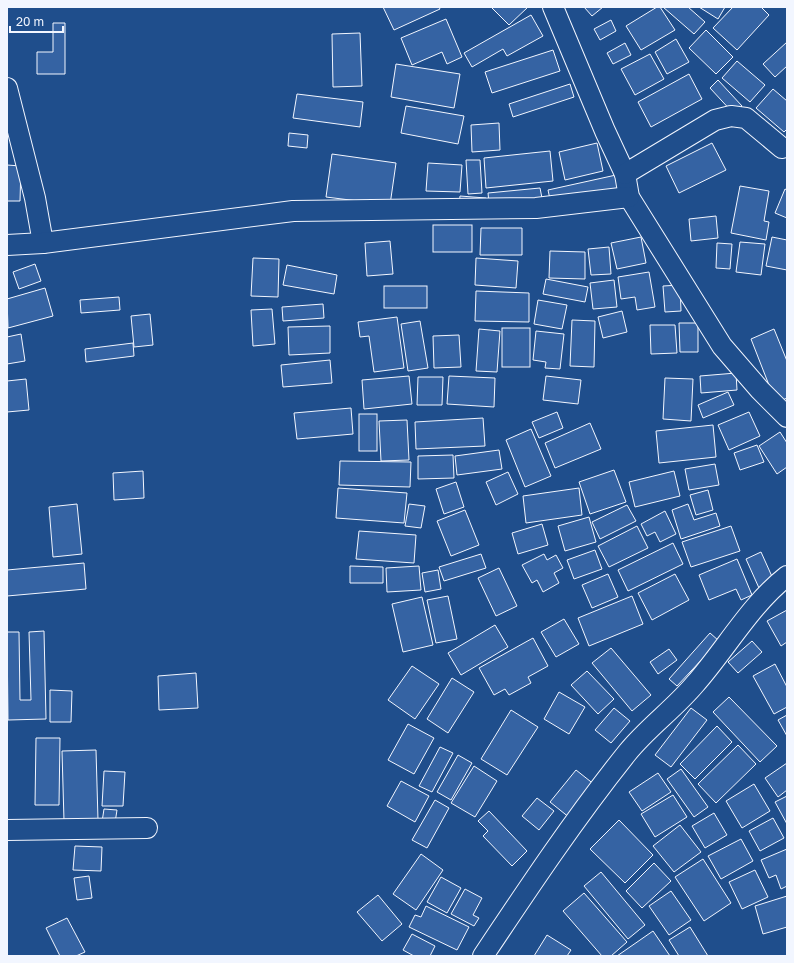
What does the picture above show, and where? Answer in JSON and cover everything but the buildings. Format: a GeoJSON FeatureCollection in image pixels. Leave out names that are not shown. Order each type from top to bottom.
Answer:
{"type":"FeatureCollection","features":[{"type":"Feature","properties":{"kind":"street"},"geometry":{"type":"LineString","coordinates":[[553,7],[605,131],[625,174],[629,196],[722,346],[760,390],[787,417]]}},
{"type":"Feature","properties":{"kind":"street"},"geometry":{"type":"LineString","coordinates":[[7,88],[31,182],[44,243]]}},
{"type":"Feature","properties":{"kind":"street"},"geometry":{"type":"LineString","coordinates":[[625,174],[715,120],[731,116],[746,118],[782,148]]}},
{"type":"Feature","properties":{"kind":"street"},"geometry":{"type":"LineString","coordinates":[[7,245],[44,243],[293,211],[536,208],[629,196]]}},
{"type":"Feature","properties":{"kind":"street"},"geometry":{"type":"LineString","coordinates":[[483,956],[534,878],[628,752],[695,685],[741,624],[775,585],[787,576]]}},
{"type":"Feature","properties":{"kind":"street"},"geometry":{"type":"LineString","coordinates":[[7,830],[147,828]]}}]}
